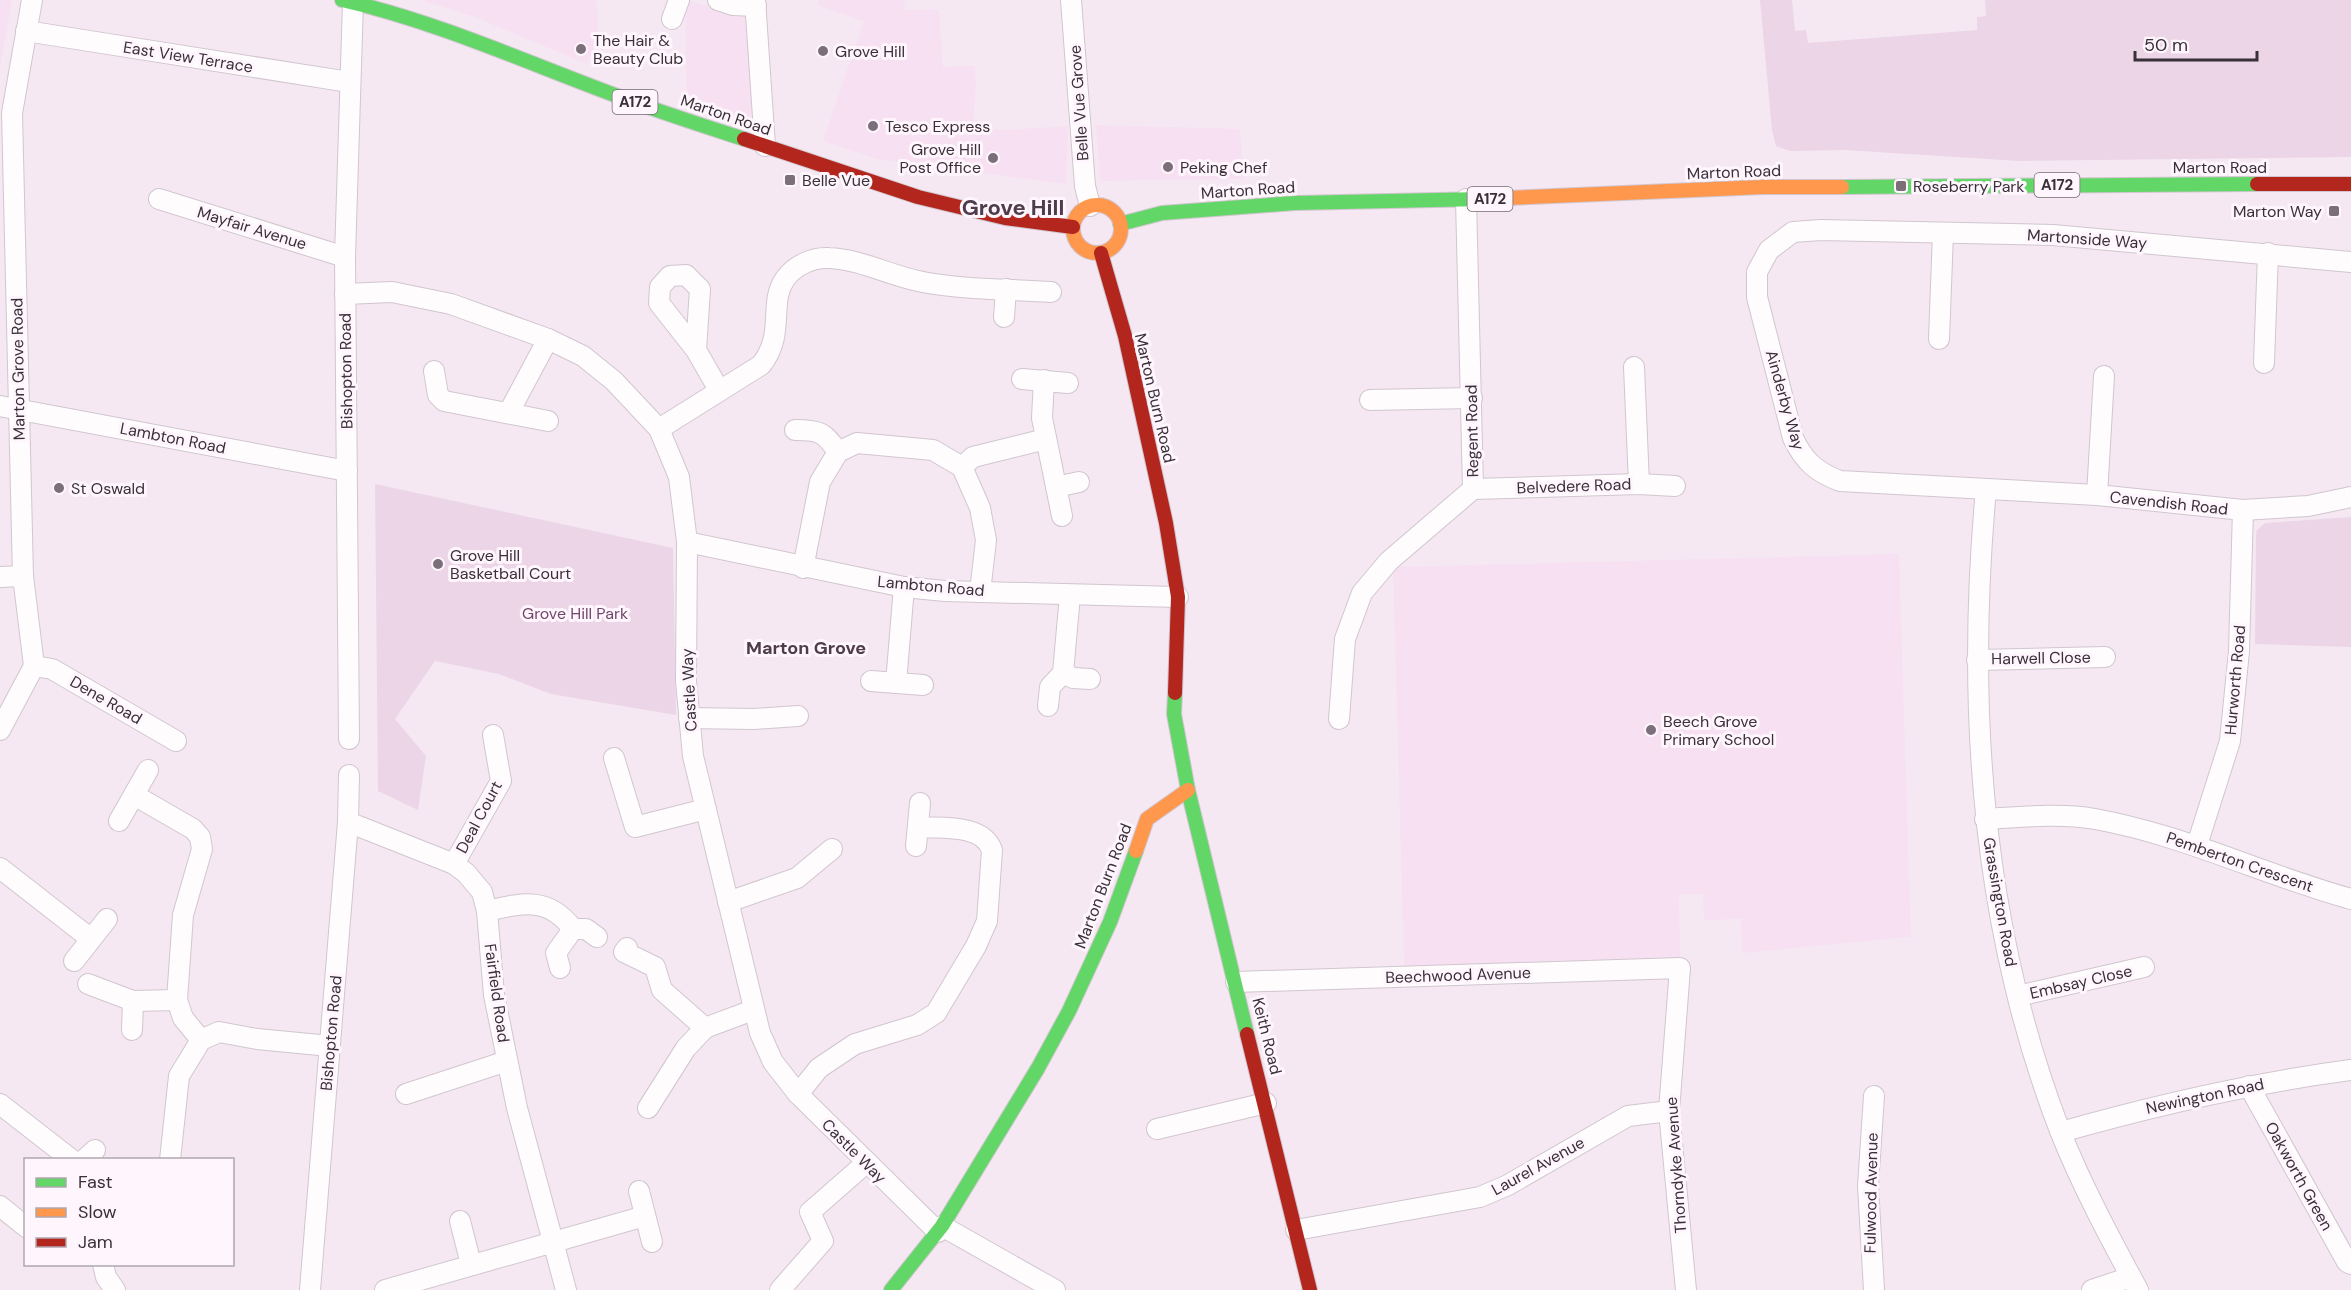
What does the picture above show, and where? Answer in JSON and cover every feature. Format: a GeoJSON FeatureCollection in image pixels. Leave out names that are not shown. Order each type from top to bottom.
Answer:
{"type":"FeatureCollection","features":[{"type":"Feature","properties":{"kind":"main road","name":"Marton Road"},"geometry":{"type":"LineString","coordinates":[[348,1],[443,29],[624,99],[918,197],[1005,218],[1073,227]]}},
{"type":"Feature","properties":{"kind":"main road","name":"Marton Road"},"geometry":{"type":"LineString","coordinates":[[1120,224],[1162,213],[1295,203],[1534,198],[1763,187],[2351,184]]}},
{"type":"Feature","properties":{"kind":"main road"},"geometry":{"type":"LineString","coordinates":[[1090,206],[1105,207],[1117,217],[1120,224],[1120,231],[1114,245],[1101,252],[1094,253],[1080,247],[1073,234],[1078,214],[1090,206]]}},
{"type":"Feature","properties":{"kind":"main road","name":"Marton Burn Road"},"geometry":{"type":"LineString","coordinates":[[891,1290],[940,1229],[1038,1068],[1069,1011],[1110,922],[1147,819],[1188,790],[1174,714],[1178,597],[1166,523],[1125,336],[1101,252]]}},
{"type":"Feature","properties":{"kind":"main road","name":"Keith Road"},"geometry":{"type":"LineString","coordinates":[[1188,790],[1310,1290]]}},
{"type":"Feature","properties":{"kind":"street","name":"Marton Grove Road"},"geometry":{"type":"LineString","coordinates":[[32,0],[12,113],[6,182],[9,408],[22,576],[34,666]]}},
{"type":"Feature","properties":{"kind":"street"},"geometry":{"type":"LineString","coordinates":[[672,20],[679,0]]}},
{"type":"Feature","properties":{"kind":"street"},"geometry":{"type":"LineString","coordinates":[[718,0],[733,5],[755,3],[765,146]]}},
{"type":"Feature","properties":{"kind":"street","name":"Belle Vue Grove"},"geometry":{"type":"LineString","coordinates":[[1071,0],[1085,186],[1090,206]]}},
{"type":"Feature","properties":{"kind":"street","name":"Bishopton Road"},"geometry":{"type":"LineString","coordinates":[[348,1],[349,82],[345,294],[349,739]]}},
{"type":"Feature","properties":{"kind":"street","name":"East View Terrace"},"geometry":{"type":"LineString","coordinates":[[27,31],[349,82]]}},
{"type":"Feature","properties":{"kind":"street","name":"Mayfair Avenue"},"geometry":{"type":"LineString","coordinates":[[159,199],[345,257]]}},
{"type":"Feature","properties":{"kind":"street","name":"Regent Road"},"geometry":{"type":"LineString","coordinates":[[1339,719],[1346,639],[1362,593],[1389,561],[1473,489],[1466,199]]}},
{"type":"Feature","properties":{"kind":"street","name":"Martonside Way"},"geometry":{"type":"LineString","coordinates":[[1821,230],[2053,235],[2268,252],[2351,262]]}},
{"type":"Feature","properties":{"kind":"street","name":"Ainderby Way"},"geometry":{"type":"LineString","coordinates":[[1821,230],[1793,232],[1769,250],[1757,272],[1757,297],[1793,438],[1802,457],[1820,474],[1840,481],[1986,489]]}},
{"type":"Feature","properties":{"kind":"street"},"geometry":{"type":"LineString","coordinates":[[1939,339],[1943,233]]}},
{"type":"Feature","properties":{"kind":"street"},"geometry":{"type":"LineString","coordinates":[[2264,363],[2268,252]]}},
{"type":"Feature","properties":{"kind":"street"},"geometry":{"type":"LineString","coordinates":[[659,429],[761,365],[770,354],[776,340],[778,295],[785,279],[797,267],[811,260],[828,257],[843,260],[921,282],[1051,292]]}},
{"type":"Feature","properties":{"kind":"street"},"geometry":{"type":"LineString","coordinates":[[1004,317],[1006,289]]}},
{"type":"Feature","properties":{"kind":"street","name":"Castle Way"},"geometry":{"type":"LineString","coordinates":[[345,294],[392,292],[451,304],[548,339],[583,356],[614,381],[659,429],[679,477],[687,542],[686,681],[693,756],[753,1010],[773,1062],[798,1094],[866,1163],[940,1229],[1055,1290]]}},
{"type":"Feature","properties":{"kind":"street"},"geometry":{"type":"LineString","coordinates":[[508,412],[548,339]]}},
{"type":"Feature","properties":{"kind":"street"},"geometry":{"type":"LineString","coordinates":[[696,350],[719,390]]}},
{"type":"Feature","properties":{"kind":"street"},"geometry":{"type":"LineString","coordinates":[[1634,367],[1639,484]]}},
{"type":"Feature","properties":{"kind":"street"},"geometry":{"type":"LineString","coordinates":[[434,371],[438,395],[444,401],[548,421]]}},
{"type":"Feature","properties":{"kind":"street"},"geometry":{"type":"LineString","coordinates":[[2097,495],[2104,376]]}},
{"type":"Feature","properties":{"kind":"street"},"geometry":{"type":"LineString","coordinates":[[1022,379],[1068,383]]}},
{"type":"Feature","properties":{"kind":"street"},"geometry":{"type":"LineString","coordinates":[[1044,380],[1042,418],[1062,516]]}},
{"type":"Feature","properties":{"kind":"street"},"geometry":{"type":"LineString","coordinates":[[1370,400],[1472,398]]}},
{"type":"Feature","properties":{"kind":"street","name":"Lambton Road"},"geometry":{"type":"LineString","coordinates":[[9,408],[347,471]]}},
{"type":"Feature","properties":{"kind":"street"},"geometry":{"type":"LineString","coordinates":[[795,430],[818,430],[838,452]]}},
{"type":"Feature","properties":{"kind":"street"},"geometry":{"type":"LineString","coordinates":[[962,467],[973,456],[1046,439]]}},
{"type":"Feature","properties":{"kind":"street"},"geometry":{"type":"LineString","coordinates":[[804,568],[820,482],[838,452],[857,443],[933,450],[962,467],[980,508],[986,540],[980,592]]}},
{"type":"Feature","properties":{"kind":"street"},"geometry":{"type":"LineString","coordinates":[[1056,487],[1079,482]]}},
{"type":"Feature","properties":{"kind":"street","name":"Belvedere Road"},"geometry":{"type":"LineString","coordinates":[[1473,489],[1639,484],[1675,486]]}},
{"type":"Feature","properties":{"kind":"street","name":"Cavendish Road"},"geometry":{"type":"LineString","coordinates":[[1986,489],[2097,495],[2242,510],[2308,506],[2351,498]]}},
{"type":"Feature","properties":{"kind":"street","name":"Grassington Road"},"geometry":{"type":"LineString","coordinates":[[1986,489],[1978,580],[1977,660],[1985,819],[2005,946],[2037,1066],[2061,1132],[2096,1212],[2134,1284]]}},
{"type":"Feature","properties":{"kind":"street","name":"Hurworth Road"},"geometry":{"type":"LineString","coordinates":[[2197,845],[2230,741],[2239,651],[2242,510]]}},
{"type":"Feature","properties":{"kind":"street","name":"Lambton Road"},"geometry":{"type":"LineString","coordinates":[[687,542],[904,587],[980,592],[1178,597]]}},
{"type":"Feature","properties":{"kind":"street"},"geometry":{"type":"LineString","coordinates":[[0,577],[22,576]]}},
{"type":"Feature","properties":{"kind":"street"},"geometry":{"type":"LineString","coordinates":[[896,683],[904,587]]}},
{"type":"Feature","properties":{"kind":"street"},"geometry":{"type":"LineString","coordinates":[[1048,706],[1050,687],[1063,673],[1070,595]]}},
{"type":"Feature","properties":{"kind":"street","name":"Harwell Close"},"geometry":{"type":"LineString","coordinates":[[1977,660],[2105,657]]}},
{"type":"Feature","properties":{"kind":"street"},"geometry":{"type":"LineString","coordinates":[[0,730],[34,666]]}},
{"type":"Feature","properties":{"kind":"street","name":"Dene Road"},"geometry":{"type":"LineString","coordinates":[[34,666],[52,669],[176,741]]}},
{"type":"Feature","properties":{"kind":"street"},"geometry":{"type":"LineString","coordinates":[[1063,673],[1073,678],[1090,679]]}},
{"type":"Feature","properties":{"kind":"street"},"geometry":{"type":"LineString","coordinates":[[871,681],[923,685]]}},
{"type":"Feature","properties":{"kind":"street"},"geometry":{"type":"LineString","coordinates":[[689,718],[754,719],[798,716]]}},
{"type":"Feature","properties":{"kind":"street","name":"Deal Court"},"geometry":{"type":"LineString","coordinates":[[454,864],[501,781],[493,735]]}},
{"type":"Feature","properties":{"kind":"street"},"geometry":{"type":"LineString","coordinates":[[614,758],[635,827],[706,809]]}},
{"type":"Feature","properties":{"kind":"street"},"geometry":{"type":"LineString","coordinates":[[119,821],[148,770]]}},
{"type":"Feature","properties":{"kind":"street","name":"Bishopton Road"},"geometry":{"type":"LineString","coordinates":[[310,1290],[348,822],[349,775]]}},
{"type":"Feature","properties":{"kind":"street"},"geometry":{"type":"LineString","coordinates":[[134,795],[193,829],[200,837],[202,849],[183,915],[177,1000],[183,1018],[201,1040]]}},
{"type":"Feature","properties":{"kind":"street"},"geometry":{"type":"LineString","coordinates":[[798,1094],[819,1068],[855,1044],[917,1025],[936,1013],[976,946],[987,921],[992,850],[990,844],[975,831],[917,836],[920,803]]}},
{"type":"Feature","properties":{"kind":"street","name":"Pemberton Crescent"},"geometry":{"type":"LineString","coordinates":[[1985,819],[2020,817],[2092,819],[2197,845],[2303,886],[2351,899]]}},
{"type":"Feature","properties":{"kind":"street","name":"Fairfield Road"},"geometry":{"type":"LineString","coordinates":[[348,822],[454,864],[466,873],[482,892],[488,911],[494,995],[507,1062],[566,1290]]}},
{"type":"Feature","properties":{"kind":"street"},"geometry":{"type":"LineString","coordinates":[[728,902],[796,878],[832,849]]}},
{"type":"Feature","properties":{"kind":"street"},"geometry":{"type":"LineString","coordinates":[[0,868],[91,939]]}},
{"type":"Feature","properties":{"kind":"street"},"geometry":{"type":"LineString","coordinates":[[488,911],[528,902],[548,908],[564,918],[573,929]]}},
{"type":"Feature","properties":{"kind":"street"},"geometry":{"type":"LineString","coordinates":[[74,961],[107,919]]}},
{"type":"Feature","properties":{"kind":"street"},"geometry":{"type":"LineString","coordinates":[[573,929],[586,929],[597,937]]}},
{"type":"Feature","properties":{"kind":"street"},"geometry":{"type":"LineString","coordinates":[[561,968],[556,953],[573,929]]}},
{"type":"Feature","properties":{"kind":"street"},"geometry":{"type":"LineString","coordinates":[[627,948],[624,952],[655,967],[662,990],[705,1028]]}},
{"type":"Feature","properties":{"kind":"street","name":"Embsay Close"},"geometry":{"type":"LineString","coordinates":[[2018,996],[2144,967]]}},
{"type":"Feature","properties":{"kind":"street","name":"Beechwood Avenue"},"geometry":{"type":"LineString","coordinates":[[1236,982],[1680,968]]}},
{"type":"Feature","properties":{"kind":"street","name":"Thorndyke Avenue"},"geometry":{"type":"LineString","coordinates":[[1680,968],[1669,1111],[1686,1290]]}},
{"type":"Feature","properties":{"kind":"street"},"geometry":{"type":"LineString","coordinates":[[88,984],[122,1000],[177,1000]]}},
{"type":"Feature","properties":{"kind":"street"},"geometry":{"type":"LineString","coordinates":[[132,1030],[133,1001]]}},
{"type":"Feature","properties":{"kind":"street"},"geometry":{"type":"LineString","coordinates":[[648,1108],[686,1048],[705,1028],[753,1010]]}},
{"type":"Feature","properties":{"kind":"street"},"geometry":{"type":"LineString","coordinates":[[170,1158],[179,1076],[201,1040],[219,1032],[257,1039],[330,1046]]}},
{"type":"Feature","properties":{"kind":"street"},"geometry":{"type":"LineString","coordinates":[[406,1094],[507,1062]]}},
{"type":"Feature","properties":{"kind":"street","name":"Newington Road"},"geometry":{"type":"LineString","coordinates":[[2061,1132],[2143,1109],[2249,1086],[2351,1070]]}},
{"type":"Feature","properties":{"kind":"street","name":"Oakworth Green"},"geometry":{"type":"LineString","coordinates":[[2249,1086],[2347,1262],[2351,1264]]}},
{"type":"Feature","properties":{"kind":"street","name":"Fulwood Avenue"},"geometry":{"type":"LineString","coordinates":[[1874,1096],[1868,1186],[1874,1290]]}},
{"type":"Feature","properties":{"kind":"street"},"geometry":{"type":"LineString","coordinates":[[1157,1129],[1266,1103]]}},
{"type":"Feature","properties":{"kind":"street"},"geometry":{"type":"LineString","coordinates":[[0,1104],[69,1158]]}},
{"type":"Feature","properties":{"kind":"street","name":"Laurel Avenue"},"geometry":{"type":"LineString","coordinates":[[1296,1230],[1480,1197],[1508,1185],[1628,1116],[1669,1111]]}},
{"type":"Feature","properties":{"kind":"street"},"geometry":{"type":"LineString","coordinates":[[780,1290],[823,1241],[810,1212],[866,1163]]}},
{"type":"Feature","properties":{"kind":"street"},"geometry":{"type":"LineString","coordinates":[[639,1191],[652,1242]]}},
{"type":"Feature","properties":{"kind":"street"},"geometry":{"type":"LineString","coordinates":[[0,1206],[24,1225]]}},
{"type":"Feature","properties":{"kind":"street"},"geometry":{"type":"LineString","coordinates":[[385,1290],[414,1286],[471,1264],[645,1216]]}},
{"type":"Feature","properties":{"kind":"street"},"geometry":{"type":"LineString","coordinates":[[460,1221],[471,1264]]}},
{"type":"Feature","properties":{"kind":"street"},"geometry":{"type":"LineString","coordinates":[[103,1266],[106,1277],[115,1290]]}},
{"type":"Feature","properties":{"kind":"street"},"geometry":{"type":"LineString","coordinates":[[2092,1290],[2134,1284]]}},
{"type":"Feature","properties":{"kind":"shaded area"},"geometry":{"type":"Polygon","coordinates":[[[0,0],[12,1],[0,67],[0,0]]]}},
{"type":"Feature","properties":{"kind":"shaded area"},"geometry":{"type":"Polygon","coordinates":[[[421,0],[597,0],[598,36],[587,64],[472,16],[421,0]]]}},
{"type":"Feature","properties":{"kind":"shaded area"},"geometry":{"type":"Polygon","coordinates":[[[685,0],[748,16],[754,128],[687,104],[685,0]]]}},
{"type":"Feature","properties":{"kind":"shaded area"},"geometry":{"type":"Polygon","coordinates":[[[818,0],[904,0],[905,10],[939,10],[943,67],[975,66],[973,127],[1004,130],[1068,126],[1066,184],[877,159],[823,141],[864,21],[819,6],[818,0]]]}},
{"type":"Feature","properties":{"kind":"shaded area"},"geometry":{"type":"Polygon","coordinates":[[[1096,125],[1240,129],[1244,179],[1100,181],[1096,125]]]}},
{"type":"Feature","properties":{"kind":"shaded area","name":"Beech Grove Primary School"},"geometry":{"type":"Polygon","coordinates":[[[1899,554],[1911,937],[1742,953],[1741,919],[1704,920],[1703,894],[1679,894],[1680,957],[1404,966],[1393,567],[1899,554]]]}},
{"type":"Feature","properties":{"kind":"green space"},"geometry":{"type":"Polygon","coordinates":[[[1760,0],[1792,0],[1795,31],[1806,30],[1808,43],[1977,30],[1977,17],[1986,16],[1985,0],[2351,0],[2351,157],[2019,161],[1845,150],[1790,151],[1776,146],[1772,130],[1760,0]]]}},
{"type":"Feature","properties":{"kind":"green space","name":"Grove Hill Park"},"geometry":{"type":"Polygon","coordinates":[[[375,484],[673,548],[676,715],[551,694],[499,674],[435,661],[395,719],[426,756],[418,810],[378,791],[375,484]]]}},
{"type":"Feature","properties":{"kind":"green space"},"geometry":{"type":"Polygon","coordinates":[[[2351,517],[2351,647],[2255,644],[2257,530],[2265,523],[2351,517]]]}},
{"type":"Feature","properties":{"kind":"traffic: fast"},"geometry":{"type":"LineString","coordinates":[[342,0],[414,20],[484,44],[638,104],[744,139]]}},
{"type":"Feature","properties":{"kind":"traffic: fast"},"geometry":{"type":"LineString","coordinates":[[1842,187],[2257,184]]}},
{"type":"Feature","properties":{"kind":"traffic: fast"},"geometry":{"type":"LineString","coordinates":[[1120,224],[1162,213],[1295,203],[1483,199]]}},
{"type":"Feature","properties":{"kind":"traffic: fast"},"geometry":{"type":"LineString","coordinates":[[1175,693],[1174,714],[1188,790],[1247,1034]]}},
{"type":"Feature","properties":{"kind":"traffic: fast"},"geometry":{"type":"LineString","coordinates":[[891,1290],[942,1226],[1038,1068],[1069,1011],[1110,922],[1136,851]]}},
{"type":"Feature","properties":{"kind":"traffic: slow"},"geometry":{"type":"LineString","coordinates":[[1483,199],[1763,187],[1842,187]]}},
{"type":"Feature","properties":{"kind":"traffic: slow"},"geometry":{"type":"LineString","coordinates":[[1097,205],[1114,212],[1121,229],[1114,246],[1097,253],[1080,246],[1073,229],[1080,212],[1097,205]]}},
{"type":"Feature","properties":{"kind":"traffic: slow"},"geometry":{"type":"LineString","coordinates":[[1136,851],[1147,819],[1188,790]]}},
{"type":"Feature","properties":{"kind":"traffic: jam"},"geometry":{"type":"LineString","coordinates":[[744,139],[918,197],[1005,218],[1073,227]]}},
{"type":"Feature","properties":{"kind":"traffic: jam"},"geometry":{"type":"LineString","coordinates":[[2257,184],[2351,184]]}},
{"type":"Feature","properties":{"kind":"traffic: jam"},"geometry":{"type":"LineString","coordinates":[[1101,253],[1125,336],[1166,523],[1178,597],[1175,693]]}},
{"type":"Feature","properties":{"kind":"traffic: jam"},"geometry":{"type":"LineString","coordinates":[[1247,1034],[1310,1290]]}},
{"type":"Feature","properties":{"kind":"place","name":"The Hair & Beauty Club"},"geometry":{"type":"Point","coordinates":[581,49]}},
{"type":"Feature","properties":{"kind":"place","name":"Grove Hill"},"geometry":{"type":"Point","coordinates":[823,51]}},
{"type":"Feature","properties":{"kind":"place","name":"Tesco Express"},"geometry":{"type":"Point","coordinates":[873,126]}},
{"type":"Feature","properties":{"kind":"place","name":"Grove Hill Post Office"},"geometry":{"type":"Point","coordinates":[993,158]}},
{"type":"Feature","properties":{"kind":"place","name":"Peking Chef"},"geometry":{"type":"Point","coordinates":[1168,167]}},
{"type":"Feature","properties":{"kind":"place","name":"Belle Vue"},"geometry":{"type":"Point","coordinates":[790,180]}},
{"type":"Feature","properties":{"kind":"place","name":"Roseberry Park"},"geometry":{"type":"Point","coordinates":[1901,186]}},
{"type":"Feature","properties":{"kind":"place","name":"Marton Way"},"geometry":{"type":"Point","coordinates":[2334,211]}},
{"type":"Feature","properties":{"kind":"place","name":"St Oswald"},"geometry":{"type":"Point","coordinates":[59,488]}},
{"type":"Feature","properties":{"kind":"place","name":"Grove Hill Basketball Court"},"geometry":{"type":"Point","coordinates":[438,564]}},
{"type":"Feature","properties":{"kind":"place","name":"Beech Grove Primary School"},"geometry":{"type":"Point","coordinates":[1651,730]}},
{"type":"Feature","properties":{"kind":"district","name":"Grove Hill"},"geometry":{"type":"Point","coordinates":[1013,207]}},
{"type":"Feature","properties":{"kind":"district","name":"Marton Grove"},"geometry":{"type":"Point","coordinates":[806,648]}}]}
